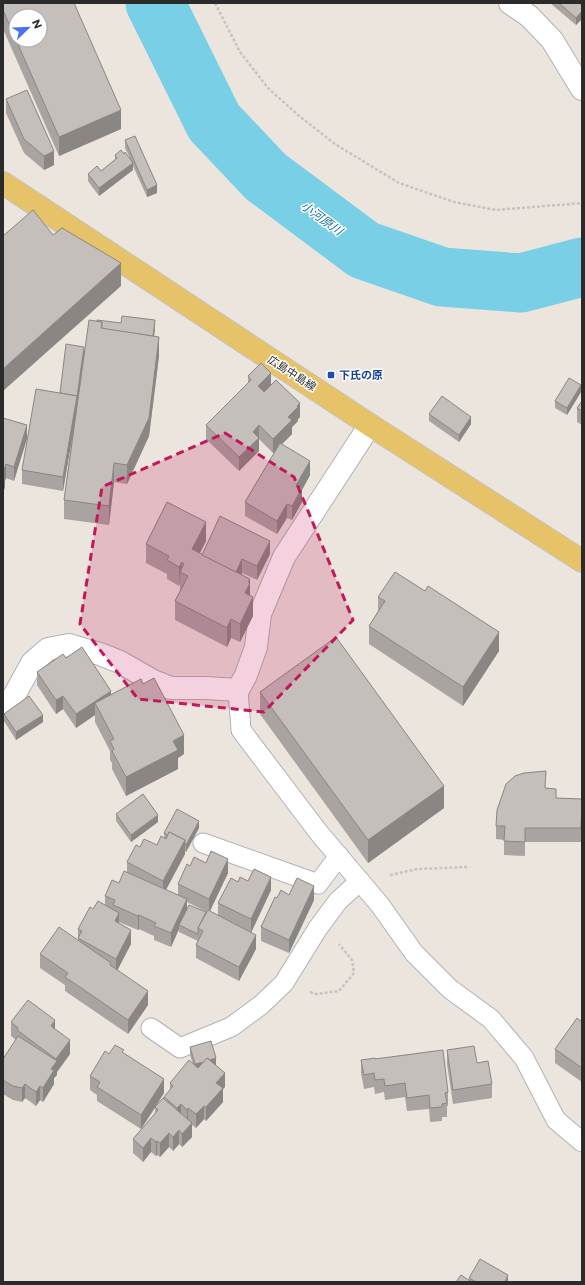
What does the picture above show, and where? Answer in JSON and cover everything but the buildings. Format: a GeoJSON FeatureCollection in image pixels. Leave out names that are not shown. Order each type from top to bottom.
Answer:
{"type":"FeatureCollection","features":[{"type":"Feature","properties":{"kind":"main road","name":"広島中島線"},"geometry":{"type":"LineString","coordinates":[[3,183],[370,425],[582,561]]}},
{"type":"Feature","properties":{"kind":"street"},"geometry":{"type":"LineString","coordinates":[[510,3],[529,16],[552,40],[582,89]]}},
{"type":"Feature","properties":{"kind":"street"},"geometry":{"type":"LineString","coordinates":[[3,710],[15,694],[32,663],[48,648],[69,645],[100,654],[120,662],[153,681],[171,688],[238,690],[246,675],[256,647],[260,614],[284,557],[370,425]]}},
{"type":"Feature","properties":{"kind":"lane"},"geometry":{"type":"LineString","coordinates":[[238,690],[241,730],[319,833],[380,905],[414,953],[450,989],[491,1019],[524,1058],[556,1120],[582,1142]]}},
{"type":"Feature","properties":{"kind":"lane"},"geometry":{"type":"LineString","coordinates":[[203,843],[318,884],[339,856]]}},
{"type":"Feature","properties":{"kind":"lane"},"geometry":{"type":"LineString","coordinates":[[151,1028],[180,1048],[232,1027],[261,1005],[284,983],[318,928],[338,901],[360,881]]}},
{"type":"Feature","properties":{"kind":"path"},"geometry":{"type":"LineString","coordinates":[[215,3],[240,52],[268,88],[298,115],[335,144],[399,183],[454,202],[496,210],[582,203]]}},
{"type":"Feature","properties":{"kind":"path"},"geometry":{"type":"LineString","coordinates":[[360,881],[417,869],[467,867]]}},
{"type":"Feature","properties":{"kind":"path"},"geometry":{"type":"LineString","coordinates":[[279,987],[295,988],[316,994],[339,991],[354,973],[352,960],[337,941],[318,928]]}},
{"type":"Feature","properties":{"kind":"highlighted area"},"geometry":{"type":"Polygon","coordinates":[[[225,433],[294,477],[353,620],[264,712],[138,699],[80,624],[102,487],[225,433]]]}},
{"type":"Feature","properties":{"kind":"waterway","name":"小河原川"},"geometry":{"type":"LineString","coordinates":[[155,3],[214,122],[266,177],[364,250],[442,277],[521,283],[582,267]]}},
{"type":"Feature","properties":{"kind":"place","name":"下氏の原"},"geometry":{"type":"Point","coordinates":[331,375]}}]}
